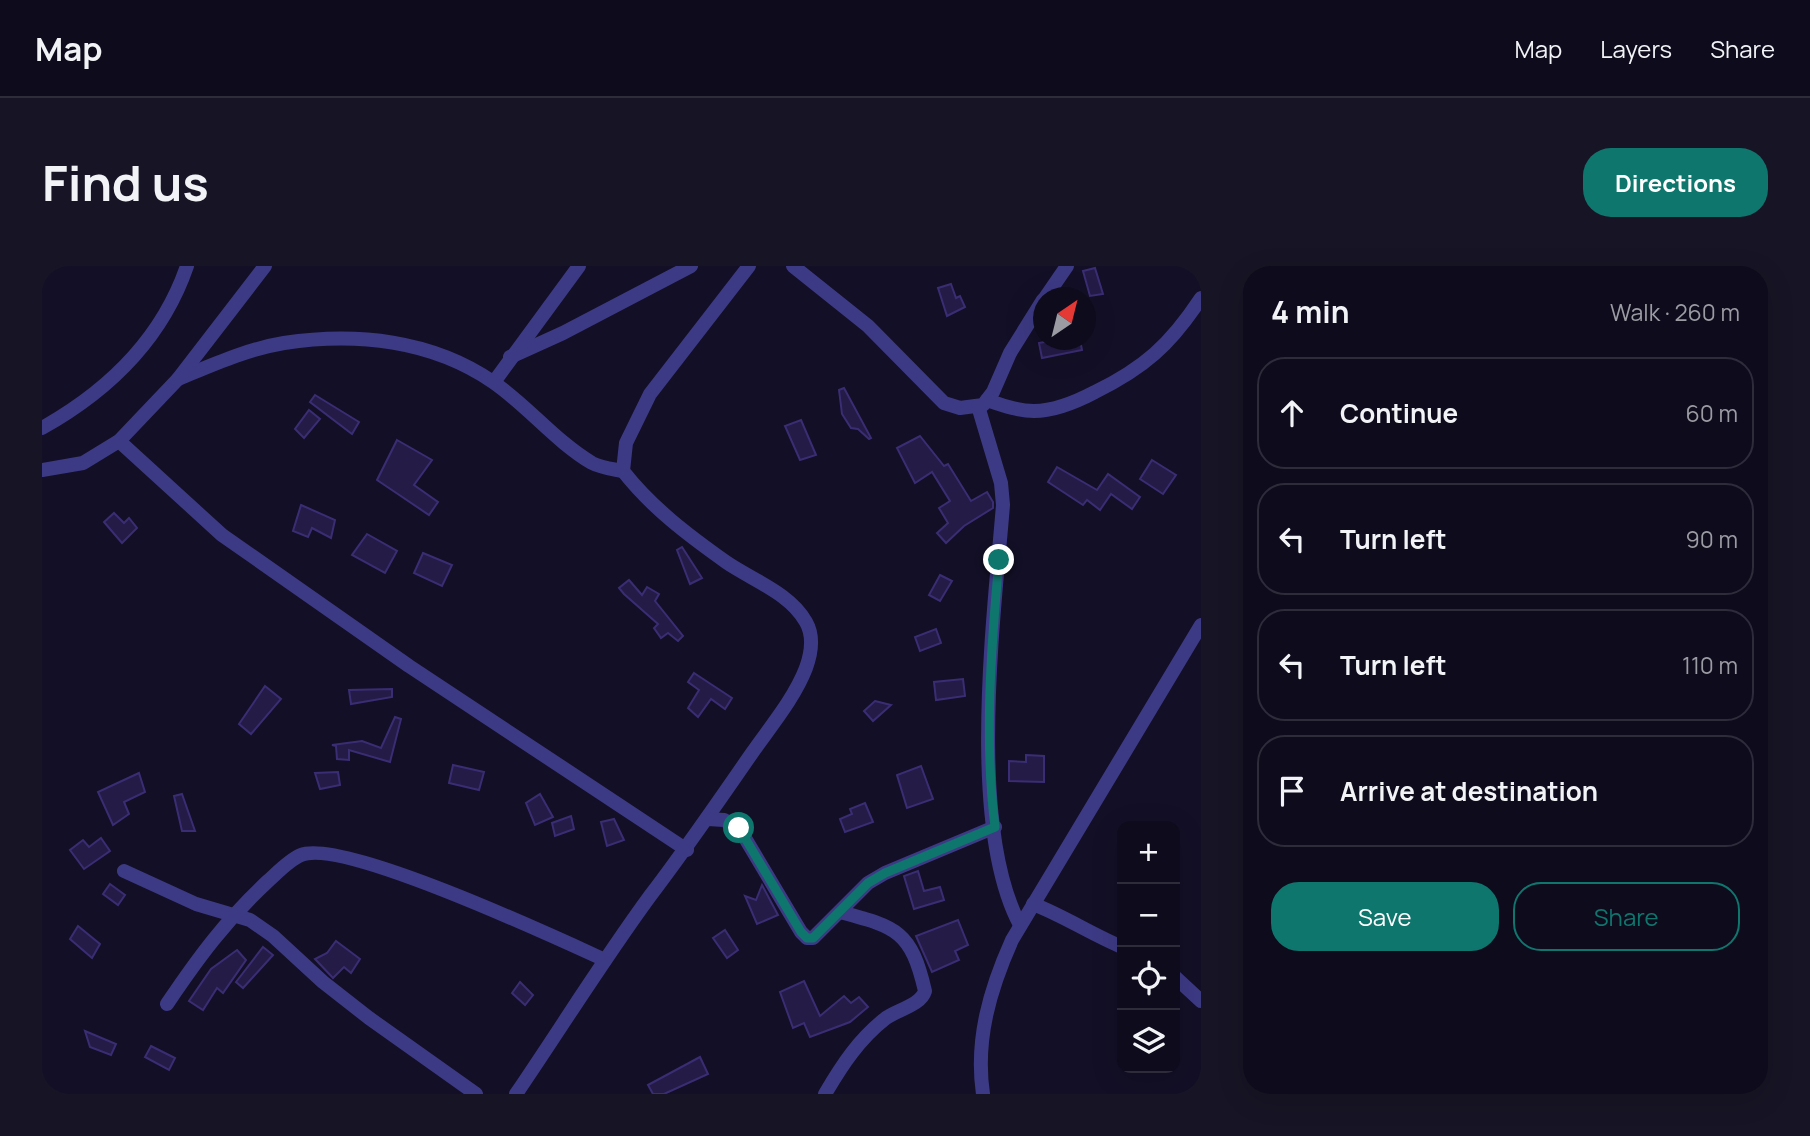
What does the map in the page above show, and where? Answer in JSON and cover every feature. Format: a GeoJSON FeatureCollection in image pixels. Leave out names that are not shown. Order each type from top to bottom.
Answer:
{"type":"FeatureCollection","features":[{"type":"Feature","properties":{"kind":"street"},"geometry":{"type":"LineString","coordinates":[[42,428],[80,407],[147,343],[165,315],[187,266]]}},
{"type":"Feature","properties":{"kind":"street"},"geometry":{"type":"LineString","coordinates":[[42,470],[83,463],[119,441],[178,379],[265,266]]}},
{"type":"Feature","properties":{"kind":"street"},"geometry":{"type":"LineString","coordinates":[[494,382],[579,266]]}},
{"type":"Feature","properties":{"kind":"street"},"geometry":{"type":"LineString","coordinates":[[510,357],[564,333],[691,266]]}},
{"type":"Feature","properties":{"kind":"street"},"geometry":{"type":"LineString","coordinates":[[623,471],[626,443],[645,403],[738,276],[749,266]]}},
{"type":"Feature","properties":{"kind":"street"},"geometry":{"type":"LineString","coordinates":[[793,266],[868,326],[944,403],[960,408],[982,403],[1035,411],[1079,400],[1132,374],[1150,360],[1182,327],[1201,298]]}},
{"type":"Feature","properties":{"kind":"street"},"geometry":{"type":"LineString","coordinates":[[1052,287],[1067,266]]}},
{"type":"Feature","properties":{"kind":"street"},"geometry":{"type":"LineString","coordinates":[[1020,925],[1008,902],[1002,880],[995,827],[990,747],[991,640],[1003,505],[1002,482],[982,403],[1033,316]]}},
{"type":"Feature","properties":{"kind":"street"},"geometry":{"type":"LineString","coordinates":[[178,379],[229,358],[283,343],[336,340],[395,342],[442,354],[494,382],[594,464],[623,471],[647,502],[725,561],[782,596],[806,623],[811,639],[809,656],[797,687],[516,1094]]}},
{"type":"Feature","properties":{"kind":"street"},"geometry":{"type":"LineString","coordinates":[[119,441],[222,535],[409,666],[687,850]]}},
{"type":"Feature","properties":{"kind":"street"},"geometry":{"type":"LineString","coordinates":[[983,1094],[980,1072],[986,1012],[995,978],[1020,925],[1163,693],[1201,625]]}},
{"type":"Feature","properties":{"kind":"street"},"geometry":{"type":"LineString","coordinates":[[708,819],[724,820],[739,828],[807,938],[813,938],[868,883],[885,873],[995,827]]}},
{"type":"Feature","properties":{"kind":"street"},"geometry":{"type":"LineString","coordinates":[[167,1004],[231,915],[289,863],[300,855],[316,852],[398,874],[453,894],[606,960]]}},
{"type":"Feature","properties":{"kind":"street"},"geometry":{"type":"LineString","coordinates":[[124,871],[174,895],[250,920],[273,936],[323,982],[476,1094]]}},
{"type":"Feature","properties":{"kind":"street"},"geometry":{"type":"LineString","coordinates":[[1033,904],[1066,917],[1092,934],[1117,945]]}},
{"type":"Feature","properties":{"kind":"street"},"geometry":{"type":"LineString","coordinates":[[825,1094],[867,1033],[917,1000],[925,990],[911,951],[899,931],[840,912]]}},
{"type":"Feature","properties":{"kind":"street"},"geometry":{"type":"LineString","coordinates":[[1180,982],[1201,1002]]}},
{"type":"Feature","properties":{"kind":"building"},"geometry":{"type":"Polygon","coordinates":[[[1095,268],[1103,294],[1096,295],[1096,287],[1087,287],[1083,271],[1095,268]]]}},
{"type":"Feature","properties":{"kind":"building"},"geometry":{"type":"Polygon","coordinates":[[[951,284],[956,298],[960,296],[965,307],[947,316],[938,288],[951,284]]]}},
{"type":"Feature","properties":{"kind":"building"},"geometry":{"type":"Polygon","coordinates":[[[1040,350],[1082,350],[1042,358],[1040,350]]]}},
{"type":"Feature","properties":{"kind":"building"},"geometry":{"type":"Polygon","coordinates":[[[844,388],[871,438],[858,429],[851,428],[842,414],[839,390],[844,388]]]}},
{"type":"Feature","properties":{"kind":"building"},"geometry":{"type":"Polygon","coordinates":[[[315,395],[359,422],[352,434],[310,402],[315,395]]]}},
{"type":"Feature","properties":{"kind":"building"},"geometry":{"type":"Polygon","coordinates":[[[309,410],[320,419],[304,438],[295,429],[309,410]]]}},
{"type":"Feature","properties":{"kind":"building"},"geometry":{"type":"Polygon","coordinates":[[[801,420],[816,455],[800,460],[785,426],[801,420]]]}},
{"type":"Feature","properties":{"kind":"building"},"geometry":{"type":"Polygon","coordinates":[[[920,436],[944,466],[948,464],[971,501],[987,492],[993,502],[993,508],[964,526],[946,543],[937,533],[948,523],[939,508],[950,501],[932,472],[915,483],[897,448],[920,436]]]}},
{"type":"Feature","properties":{"kind":"building"},"geometry":{"type":"Polygon","coordinates":[[[397,440],[432,460],[414,485],[438,502],[429,515],[377,480],[397,440]]]}},
{"type":"Feature","properties":{"kind":"building"},"geometry":{"type":"Polygon","coordinates":[[[1152,460],[1176,475],[1163,494],[1140,479],[1152,460]]]}},
{"type":"Feature","properties":{"kind":"building"},"geometry":{"type":"Polygon","coordinates":[[[1057,467],[1097,490],[1108,474],[1140,497],[1132,509],[1111,494],[1100,510],[1087,500],[1083,505],[1048,482],[1057,467]]]}},
{"type":"Feature","properties":{"kind":"building"},"geometry":{"type":"Polygon","coordinates":[[[301,505],[335,520],[331,538],[312,528],[308,537],[293,531],[301,505]]]}},
{"type":"Feature","properties":{"kind":"building"},"geometry":{"type":"Polygon","coordinates":[[[114,513],[124,523],[129,518],[137,528],[122,543],[104,522],[114,513]]]}},
{"type":"Feature","properties":{"kind":"building"},"geometry":{"type":"Polygon","coordinates":[[[367,534],[397,551],[385,573],[352,555],[367,534]]]}},
{"type":"Feature","properties":{"kind":"building"},"geometry":{"type":"Polygon","coordinates":[[[682,547],[702,578],[690,584],[677,550],[682,547]]]}},
{"type":"Feature","properties":{"kind":"building"},"geometry":{"type":"Polygon","coordinates":[[[423,553],[452,565],[442,586],[414,573],[423,553]]]}},
{"type":"Feature","properties":{"kind":"building"},"geometry":{"type":"Polygon","coordinates":[[[940,575],[952,581],[940,601],[929,595],[940,575]]]}},
{"type":"Feature","properties":{"kind":"building"},"geometry":{"type":"Polygon","coordinates":[[[629,580],[642,595],[647,587],[659,594],[655,601],[683,636],[678,641],[668,633],[661,638],[654,628],[658,624],[619,588],[629,580]]]}},
{"type":"Feature","properties":{"kind":"building"},"geometry":{"type":"Polygon","coordinates":[[[936,629],[941,643],[920,651],[915,637],[936,629]]]}},
{"type":"Feature","properties":{"kind":"building"},"geometry":{"type":"Polygon","coordinates":[[[694,673],[732,698],[725,709],[711,699],[698,717],[688,708],[699,690],[688,682],[694,673]]]}},
{"type":"Feature","properties":{"kind":"building"},"geometry":{"type":"Polygon","coordinates":[[[963,679],[965,696],[936,700],[934,682],[963,679]]]}},
{"type":"Feature","properties":{"kind":"building"},"geometry":{"type":"Polygon","coordinates":[[[265,686],[281,699],[251,734],[239,724],[265,686]]]}},
{"type":"Feature","properties":{"kind":"building"},"geometry":{"type":"Polygon","coordinates":[[[392,689],[392,697],[351,704],[349,690],[392,689]]]}},
{"type":"Feature","properties":{"kind":"building"},"geometry":{"type":"Polygon","coordinates":[[[875,701],[891,705],[873,721],[864,711],[875,701]]]}},
{"type":"Feature","properties":{"kind":"building"},"geometry":{"type":"Polygon","coordinates":[[[395,717],[401,719],[390,762],[349,750],[349,760],[337,759],[336,746],[332,745],[362,741],[381,748],[395,717]]]}},
{"type":"Feature","properties":{"kind":"building"},"geometry":{"type":"Polygon","coordinates":[[[1026,755],[1044,756],[1044,782],[1009,781],[1009,761],[1026,762],[1026,755]]]}},
{"type":"Feature","properties":{"kind":"building"},"geometry":{"type":"Polygon","coordinates":[[[453,765],[484,772],[479,790],[449,783],[453,765]]]}},
{"type":"Feature","properties":{"kind":"building"},"geometry":{"type":"Polygon","coordinates":[[[921,766],[933,799],[907,808],[897,775],[921,766]]]}},
{"type":"Feature","properties":{"kind":"building"},"geometry":{"type":"Polygon","coordinates":[[[338,772],[340,785],[320,789],[315,773],[338,772]]]}},
{"type":"Feature","properties":{"kind":"building"},"geometry":{"type":"Polygon","coordinates":[[[139,773],[145,792],[124,802],[129,814],[113,825],[98,792],[139,773]]]}},
{"type":"Feature","properties":{"kind":"building"},"geometry":{"type":"Polygon","coordinates":[[[182,794],[195,831],[182,831],[174,796],[182,794]]]}},
{"type":"Feature","properties":{"kind":"building"},"geometry":{"type":"Polygon","coordinates":[[[540,794],[553,817],[535,825],[526,803],[540,794]]]}},
{"type":"Feature","properties":{"kind":"building"},"geometry":{"type":"Polygon","coordinates":[[[865,803],[873,822],[845,832],[840,819],[852,814],[850,809],[865,803]]]}},
{"type":"Feature","properties":{"kind":"building"},"geometry":{"type":"Polygon","coordinates":[[[571,816],[574,829],[555,836],[552,823],[571,816]]]}},
{"type":"Feature","properties":{"kind":"building"},"geometry":{"type":"Polygon","coordinates":[[[614,819],[624,840],[607,846],[601,822],[614,819]]]}},
{"type":"Feature","properties":{"kind":"building"},"geometry":{"type":"Polygon","coordinates":[[[101,838],[110,851],[84,869],[70,850],[83,840],[89,847],[101,838]]]}},
{"type":"Feature","properties":{"kind":"building"},"geometry":{"type":"Polygon","coordinates":[[[918,871],[924,891],[940,887],[944,900],[914,909],[904,876],[918,871]]]}},
{"type":"Feature","properties":{"kind":"building"},"geometry":{"type":"Polygon","coordinates":[[[110,884],[125,895],[118,905],[103,894],[110,884]]]}},
{"type":"Feature","properties":{"kind":"building"},"geometry":{"type":"Polygon","coordinates":[[[762,885],[778,915],[757,924],[745,896],[756,900],[762,885]]]}},
{"type":"Feature","properties":{"kind":"building"},"geometry":{"type":"Polygon","coordinates":[[[958,920],[968,945],[955,951],[959,960],[932,972],[916,936],[958,920]]]}},
{"type":"Feature","properties":{"kind":"building"},"geometry":{"type":"Polygon","coordinates":[[[78,926],[100,944],[92,958],[70,939],[78,926]]]}},
{"type":"Feature","properties":{"kind":"building"},"geometry":{"type":"Polygon","coordinates":[[[725,930],[738,950],[727,958],[713,938],[725,930]]]}},
{"type":"Feature","properties":{"kind":"building"},"geometry":{"type":"Polygon","coordinates":[[[336,941],[360,959],[351,973],[344,967],[333,978],[315,959],[327,953],[336,941]]]}},
{"type":"Feature","properties":{"kind":"building"},"geometry":{"type":"Polygon","coordinates":[[[263,947],[273,955],[243,988],[236,982],[263,947]]]}},
{"type":"Feature","properties":{"kind":"building"},"geometry":{"type":"Polygon","coordinates":[[[237,950],[246,960],[223,993],[217,988],[203,1010],[189,1001],[211,969],[237,950]]]}},
{"type":"Feature","properties":{"kind":"building"},"geometry":{"type":"Polygon","coordinates":[[[804,981],[820,1016],[844,996],[851,1003],[859,997],[868,1007],[850,1022],[810,1037],[804,1023],[793,1028],[780,992],[804,981]]]}},
{"type":"Feature","properties":{"kind":"building"},"geometry":{"type":"Polygon","coordinates":[[[520,982],[533,995],[525,1005],[512,993],[520,982]]]}},
{"type":"Feature","properties":{"kind":"building"},"geometry":{"type":"Polygon","coordinates":[[[85,1031],[116,1044],[111,1055],[90,1047],[85,1031]]]}},
{"type":"Feature","properties":{"kind":"building"},"geometry":{"type":"Polygon","coordinates":[[[151,1046],[175,1058],[169,1070],[145,1057],[151,1046]]]}},
{"type":"Feature","properties":{"kind":"building"},"geometry":{"type":"Polygon","coordinates":[[[700,1057],[708,1074],[664,1094],[653,1094],[648,1085],[700,1057]]]}},
{"type":"Feature","properties":{"kind":"route"},"geometry":{"type":"LineString","coordinates":[[739,828],[801,932],[807,938],[813,938],[868,883],[908,862],[995,827],[990,747],[991,640],[999,560]]}}]}
